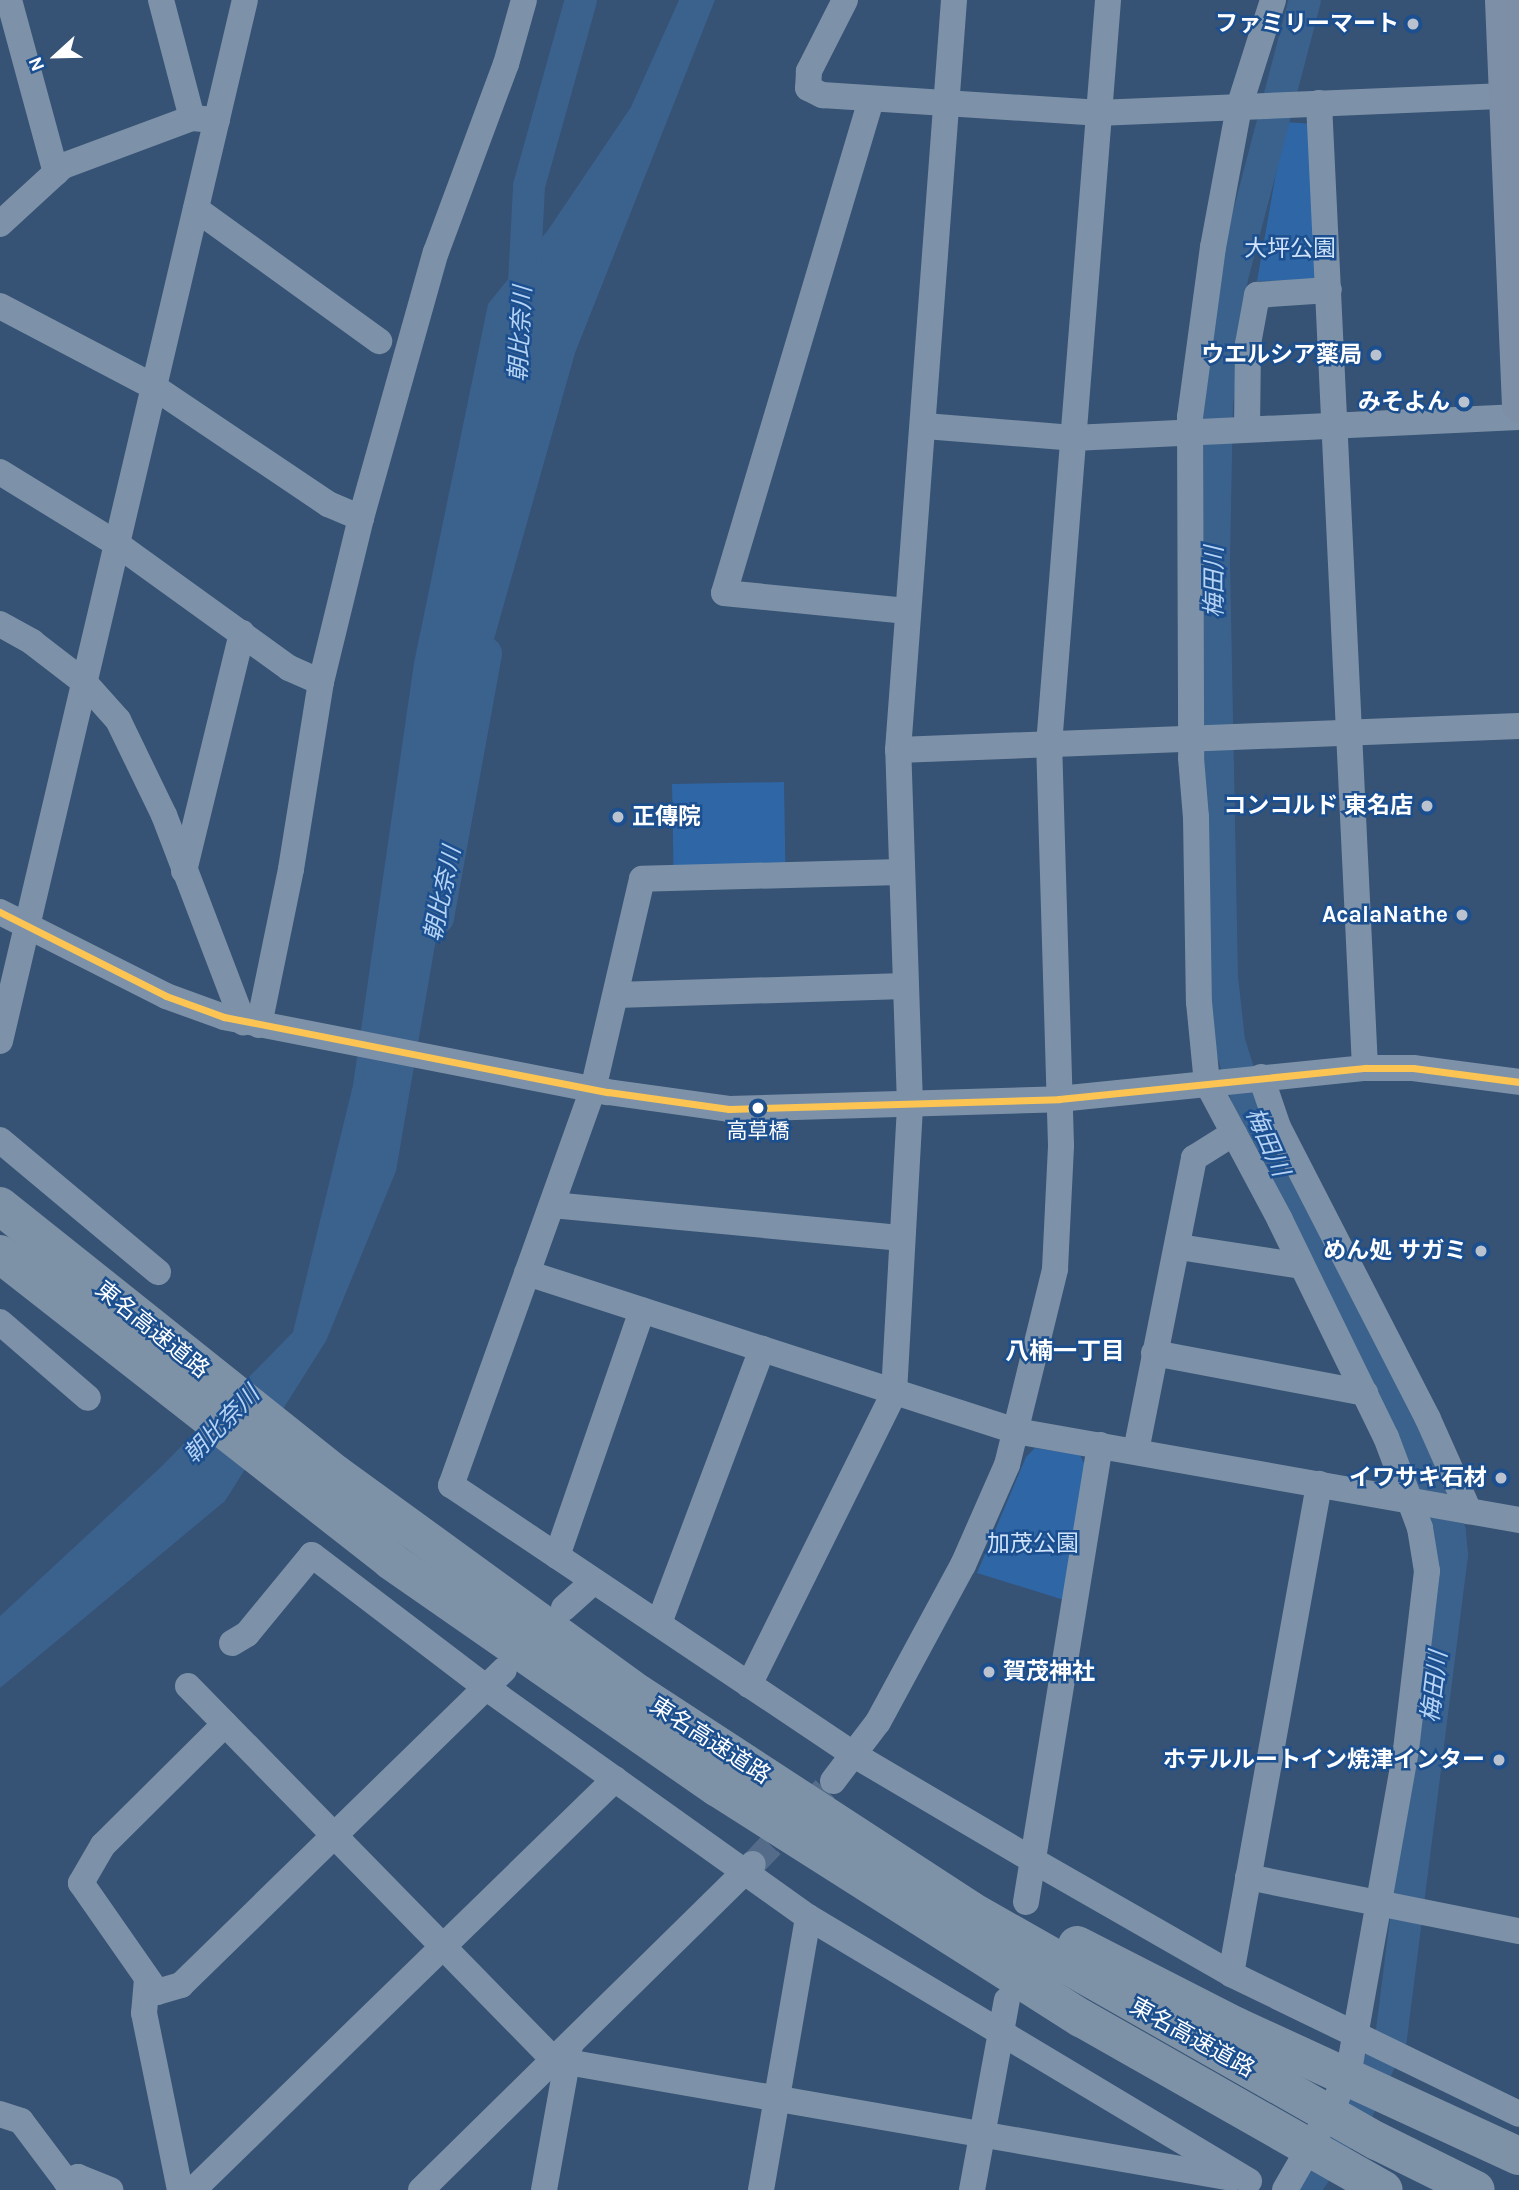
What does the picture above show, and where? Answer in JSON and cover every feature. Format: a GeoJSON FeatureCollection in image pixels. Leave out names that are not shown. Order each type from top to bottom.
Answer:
{"type":"FeatureCollection","features":[{"type":"Feature","properties":{"kind":"highway","name":"東名高速道路"},"geometry":{"type":"LineString","coordinates":[[0,1206],[150,1352]]}},
{"type":"Feature","properties":{"kind":"highway","name":"東名高速道路"},"geometry":{"type":"LineString","coordinates":[[0,1254],[150,1352],[327,1490],[580,1695],[855,1878],[1081,2018],[1267,2126],[1370,2182]]}},
{"type":"Feature","properties":{"kind":"highway","name":"東名高速道路"},"geometry":{"type":"LineString","coordinates":[[327,1490],[970,1910],[1377,2141],[1476,2190]]}},
{"type":"Feature","properties":{"kind":"highway"},"geometry":{"type":"LineString","coordinates":[[861,1840],[1328,2069],[1519,2156]]}},
{"type":"Feature","properties":{"kind":"main road"},"geometry":{"type":"LineString","coordinates":[[1502,0],[1519,405]]}},
{"type":"Feature","properties":{"kind":"street"},"geometry":{"type":"LineString","coordinates":[[9,0],[56,173]]}},
{"type":"Feature","properties":{"kind":"street"},"geometry":{"type":"LineString","coordinates":[[162,0],[204,119]]}},
{"type":"Feature","properties":{"kind":"street"},"geometry":{"type":"LineString","coordinates":[[0,1041],[195,209],[204,119],[245,0]]}},
{"type":"Feature","properties":{"kind":"street"},"geometry":{"type":"LineString","coordinates":[[257,1025],[291,869],[321,682],[362,517],[436,252],[506,64],[524,0]]}},
{"type":"Feature","properties":{"kind":"street"},"geometry":{"type":"LineString","coordinates":[[845,0],[809,71],[808,88],[822,95],[1097,113],[1506,96]]}},
{"type":"Feature","properties":{"kind":"street"},"geometry":{"type":"LineString","coordinates":[[749,1685],[894,1393],[899,1238],[910,1105],[898,750],[907,611],[925,426],[954,0]]}},
{"type":"Feature","properties":{"kind":"street"},"geometry":{"type":"LineString","coordinates":[[833,1781],[856,1756],[907,1674],[963,1565],[1007,1465],[1055,1269],[1059,1099],[1049,745],[1108,0]]}},
{"type":"Feature","properties":{"kind":"street"},"geometry":{"type":"LineString","coordinates":[[1273,0],[1213,247],[1194,432],[1194,740],[1199,1002],[1206,1083],[1302,1266],[1364,1393],[1412,1501],[1426,1549],[1426,1595],[1384,1903],[1358,2037],[1343,2087],[1285,2190]]}},
{"type":"Feature","properties":{"kind":"street"},"geometry":{"type":"LineString","coordinates":[[871,100],[724,593],[907,611]]}},
{"type":"Feature","properties":{"kind":"street"},"geometry":{"type":"LineString","coordinates":[[1312,103],[1329,290],[1365,1068]]}},
{"type":"Feature","properties":{"kind":"street"},"geometry":{"type":"LineString","coordinates":[[0,224],[56,173],[204,119]]}},
{"type":"Feature","properties":{"kind":"street"},"geometry":{"type":"LineString","coordinates":[[195,209],[379,341]]}},
{"type":"Feature","properties":{"kind":"street"},"geometry":{"type":"LineString","coordinates":[[1243,430],[1248,344],[1257,295],[1329,290]]}},
{"type":"Feature","properties":{"kind":"street"},"geometry":{"type":"LineString","coordinates":[[0,306],[154,387],[328,504],[362,517]]}},
{"type":"Feature","properties":{"kind":"street"},"geometry":{"type":"LineString","coordinates":[[925,426],[1073,438],[1519,417]]}},
{"type":"Feature","properties":{"kind":"street"},"geometry":{"type":"LineString","coordinates":[[0,472],[117,544],[289,668],[321,682]]}},
{"type":"Feature","properties":{"kind":"street"},"geometry":{"type":"LineString","coordinates":[[0,624],[32,642],[84,682],[118,720],[138,753],[184,871],[257,1025]]}},
{"type":"Feature","properties":{"kind":"street"},"geometry":{"type":"LineString","coordinates":[[184,871],[242,633]]}},
{"type":"Feature","properties":{"kind":"street"},"geometry":{"type":"LineString","coordinates":[[898,750],[1519,726]]}},
{"type":"Feature","properties":{"kind":"street"},"geometry":{"type":"LineString","coordinates":[[901,872],[642,879],[593,1089],[451,1485],[856,1756],[1034,1861],[1231,1974],[1519,2113]]}},
{"type":"Feature","properties":{"kind":"street"},"geometry":{"type":"LineString","coordinates":[[0,912],[166,996],[257,1025],[593,1089],[729,1110],[1059,1099],[1365,1068],[1413,1068],[1519,1082]]}},
{"type":"Feature","properties":{"kind":"street"},"geometry":{"type":"LineString","coordinates":[[616,995],[905,986]]}},
{"type":"Feature","properties":{"kind":"street"},"geometry":{"type":"LineString","coordinates":[[1259,1077],[1278,1126],[1428,1419],[1466,1511]]}},
{"type":"Feature","properties":{"kind":"street"},"geometry":{"type":"LineString","coordinates":[[1136,1451],[1154,1353],[1179,1247],[1194,1158],[1234,1133]]}},
{"type":"Feature","properties":{"kind":"street"},"geometry":{"type":"LineString","coordinates":[[0,1140],[158,1272]]}},
{"type":"Feature","properties":{"kind":"street"},"geometry":{"type":"LineString","coordinates":[[552,1205],[899,1238]]}},
{"type":"Feature","properties":{"kind":"street"},"geometry":{"type":"LineString","coordinates":[[1179,1247],[1302,1266]]}},
{"type":"Feature","properties":{"kind":"street"},"geometry":{"type":"LineString","coordinates":[[527,1273],[1016,1431],[1519,1520]]}},
{"type":"Feature","properties":{"kind":"street"},"geometry":{"type":"LineString","coordinates":[[557,1556],[642,1310]]}},
{"type":"Feature","properties":{"kind":"street"},"geometry":{"type":"LineString","coordinates":[[0,1322],[88,1398]]}},
{"type":"Feature","properties":{"kind":"street"},"geometry":{"type":"LineString","coordinates":[[659,1623],[762,1349]]}},
{"type":"Feature","properties":{"kind":"street"},"geometry":{"type":"LineString","coordinates":[[1154,1353],[1364,1393]]}},
{"type":"Feature","properties":{"kind":"street"},"geometry":{"type":"LineString","coordinates":[[1026,1902],[1100,1445]]}},
{"type":"Feature","properties":{"kind":"street"},"geometry":{"type":"LineString","coordinates":[[1231,1974],[1320,1484]]}},
{"type":"Feature","properties":{"kind":"street"},"geometry":{"type":"LineString","coordinates":[[232,1643],[247,1634],[312,1555],[494,1678],[615,1779],[750,1868],[808,1917],[1249,2181]]}},
{"type":"Feature","properties":{"kind":"street"},"geometry":{"type":"LineString","coordinates":[[564,1608],[594,1581]]}},
{"type":"Feature","properties":{"kind":"street"},"geometry":{"type":"LineString","coordinates":[[225,1724],[103,1845],[81,1883],[157,1992],[181,1985],[494,1678]]}},
{"type":"Feature","properties":{"kind":"street"},"geometry":{"type":"LineString","coordinates":[[188,1686],[443,1946],[564,2056],[777,2101],[1249,2181],[1274,2190]]}},
{"type":"Feature","properties":{"kind":"street"},"geometry":{"type":"LineString","coordinates":[[193,2190],[615,1779]]}},
{"type":"Feature","properties":{"kind":"street"},"geometry":{"type":"LineString","coordinates":[[421,2190],[564,2056],[750,1868]]}},
{"type":"Feature","properties":{"kind":"street"},"geometry":{"type":"LineString","coordinates":[[1248,1877],[1519,1931]]}},
{"type":"Feature","properties":{"kind":"street"},"geometry":{"type":"LineString","coordinates":[[761,2190],[808,1917]]}},
{"type":"Feature","properties":{"kind":"street"},"geometry":{"type":"LineString","coordinates":[[146,1979],[144,2013],[180,2190]]}},
{"type":"Feature","properties":{"kind":"street"},"geometry":{"type":"LineString","coordinates":[[972,2190],[1007,2000]]}},
{"type":"Feature","properties":{"kind":"street"},"geometry":{"type":"LineString","coordinates":[[544,2190],[564,2056]]}},
{"type":"Feature","properties":{"kind":"street"},"geometry":{"type":"LineString","coordinates":[[0,2114],[21,2121],[66,2181],[78,2177],[103,2189]]}},
{"type":"Feature","properties":{"kind":"green space","name":"大坪公園"},"geometry":{"type":"Polygon","coordinates":[[[1285,122],[1314,124],[1318,275],[1311,280],[1257,281],[1285,122]]]}},
{"type":"Feature","properties":{"kind":"green space"},"geometry":{"type":"Polygon","coordinates":[[[784,782],[785,865],[673,867],[672,784],[784,782]]]}},
{"type":"Feature","properties":{"kind":"green space","name":"加茂公園"},"geometry":{"type":"Polygon","coordinates":[[[1035,1448],[1080,1455],[1087,1469],[1064,1600],[977,1573],[1026,1457],[1035,1448]]]}},
{"type":"Feature","properties":{"kind":"water"},"geometry":{"type":"Polygon","coordinates":[[[679,0],[715,0],[575,353],[478,696],[396,1171],[326,1341],[225,1501],[0,1688],[0,1616],[162,1466],[293,1332],[353,1085],[414,663],[488,304],[548,230],[631,107],[679,0]]]}},
{"type":"Feature","properties":{"kind":"waterway","name":"朝比奈川"},"geometry":{"type":"LineString","coordinates":[[523,302],[529,186],[581,0]]}},
{"type":"Feature","properties":{"kind":"waterway","name":"梅田川"},"geometry":{"type":"LineString","coordinates":[[1303,2190],[1354,2118],[1391,2038],[1452,1555],[1450,1532],[1417,1449],[1257,1129],[1229,1041],[1222,977],[1214,561],[1217,405],[1232,278],[1305,0]]}},
{"type":"Feature","properties":{"kind":"waterway","name":"朝比奈川"},"geometry":{"type":"LineString","coordinates":[[438,918],[486,653]]}},
{"type":"Feature","properties":{"kind":"tunnel"},"geometry":{"type":"LineString","coordinates":[[753,1864],[833,1781]]}},
{"type":"Feature","properties":{"kind":"transit line"},"geometry":{"type":"LineString","coordinates":[[0,912],[166,996],[224,1017],[608,1092],[729,1109],[1059,1099],[1365,1068],[1413,1068],[1519,1082]]}},
{"type":"Feature","properties":{"kind":"place","name":"ファミリーマート"},"geometry":{"type":"Point","coordinates":[1413,24]}},
{"type":"Feature","properties":{"kind":"place","name":"ウエルシア薬局"},"geometry":{"type":"Point","coordinates":[1376,355]}},
{"type":"Feature","properties":{"kind":"place","name":"みそよん"},"geometry":{"type":"Point","coordinates":[1464,402]}},
{"type":"Feature","properties":{"kind":"place","name":"コンコルド 東名店"},"geometry":{"type":"Point","coordinates":[1427,806]}},
{"type":"Feature","properties":{"kind":"place","name":"正傳院"},"geometry":{"type":"Point","coordinates":[618,817]}},
{"type":"Feature","properties":{"kind":"place","name":"AcalaNathe"},"geometry":{"type":"Point","coordinates":[1462,915]}},
{"type":"Feature","properties":{"kind":"place","name":"高草橋"},"geometry":{"type":"Point","coordinates":[758,1108]}},
{"type":"Feature","properties":{"kind":"place","name":"めん処 サガミ"},"geometry":{"type":"Point","coordinates":[1481,1251]}},
{"type":"Feature","properties":{"kind":"place","name":"イワサキ石材"},"geometry":{"type":"Point","coordinates":[1501,1478]}},
{"type":"Feature","properties":{"kind":"place","name":"賀茂神社"},"geometry":{"type":"Point","coordinates":[989,1672]}},
{"type":"Feature","properties":{"kind":"place","name":"ホテルルートイン焼津インター"},"geometry":{"type":"Point","coordinates":[1499,1760]}},
{"type":"Feature","properties":{"kind":"district","name":"八楠一丁目"},"geometry":{"type":"Point","coordinates":[1065,1352]}}]}
